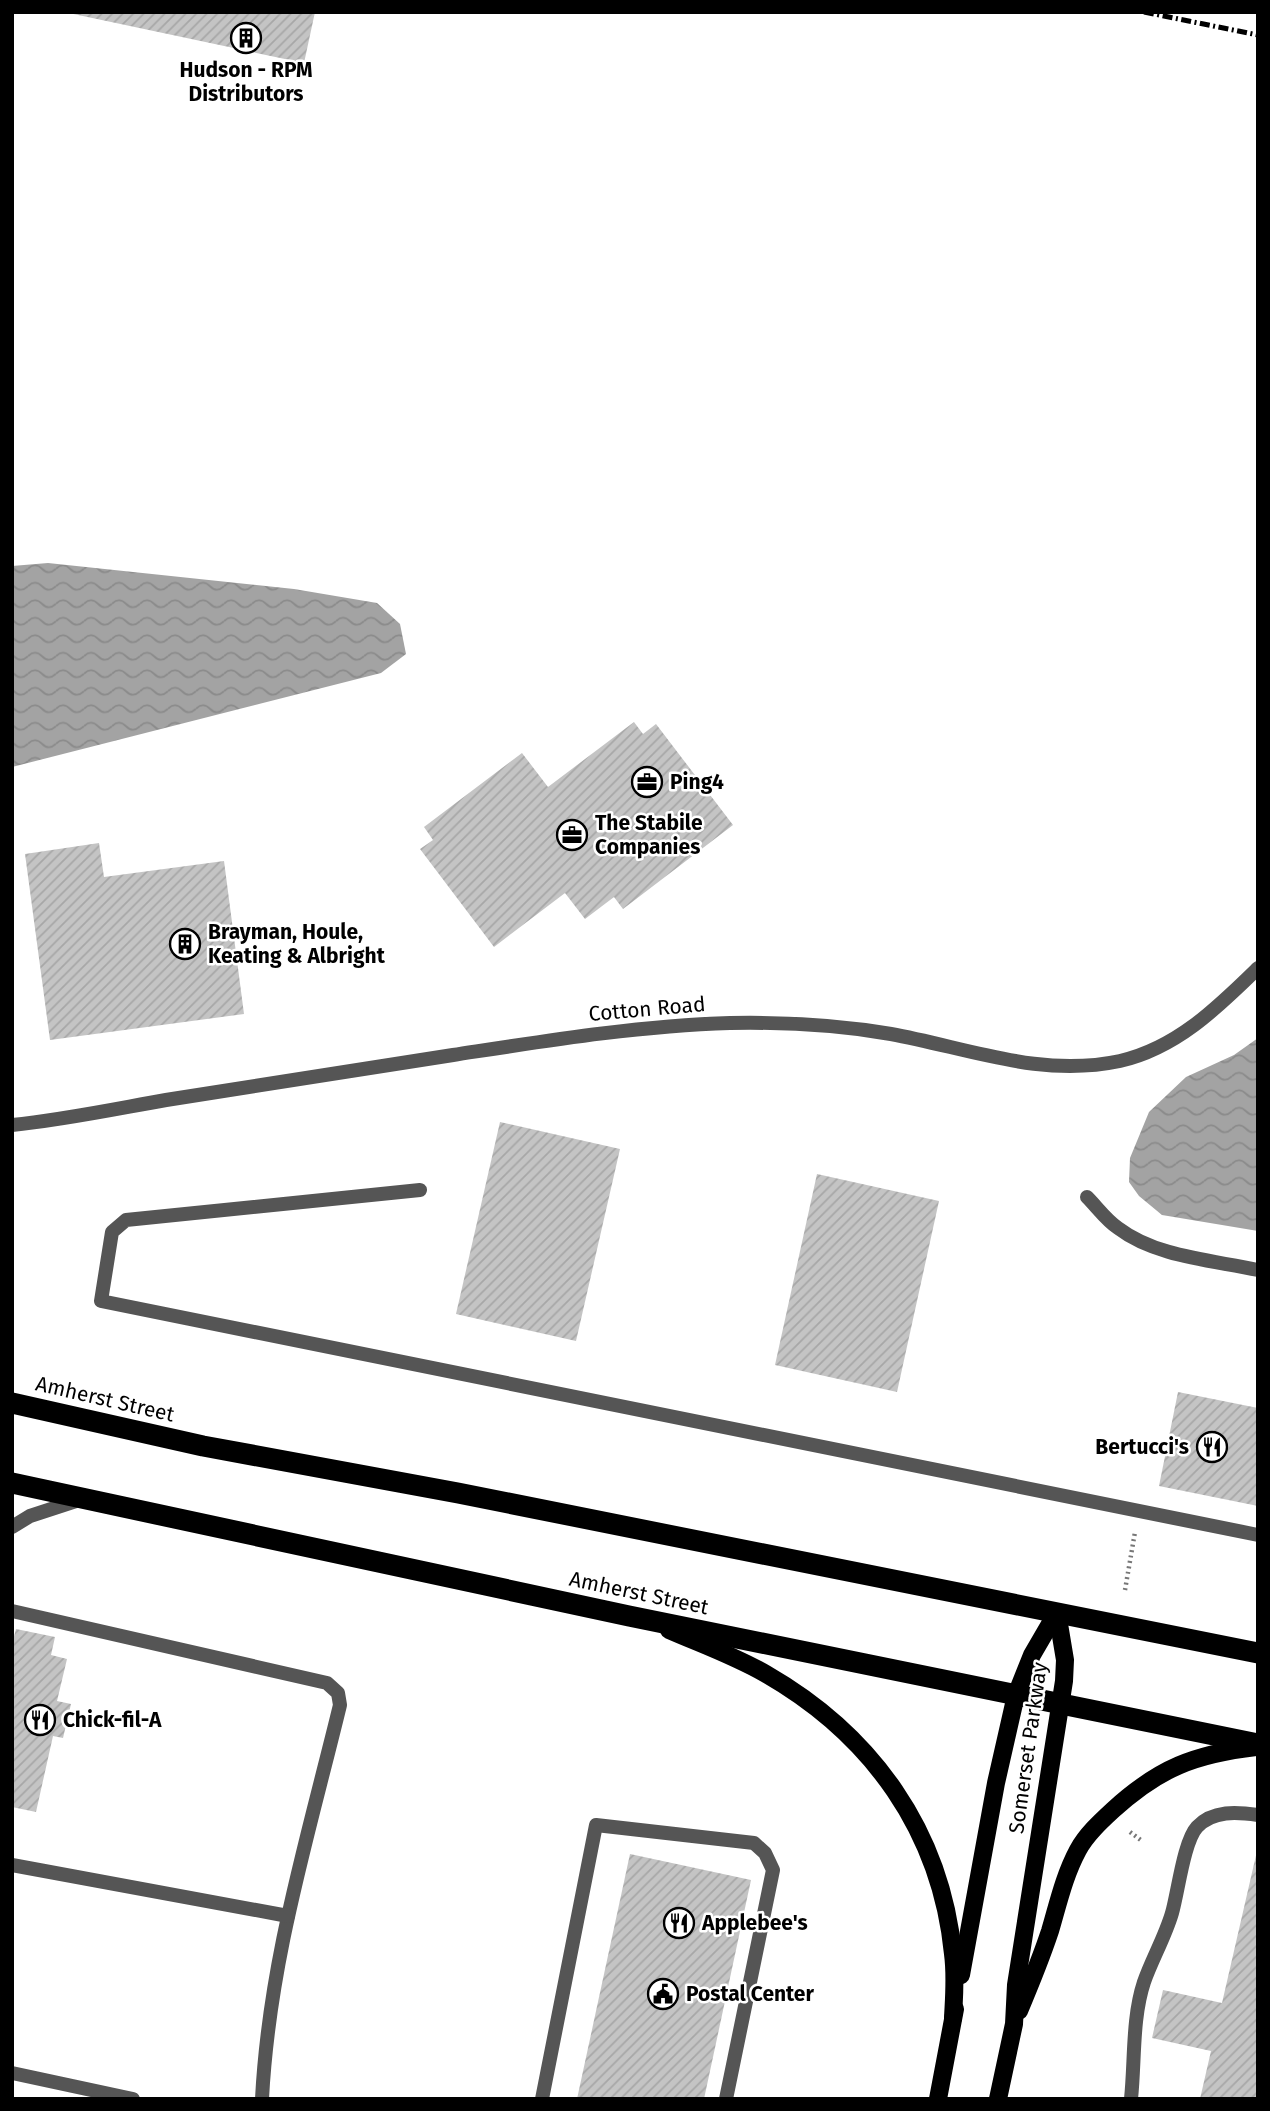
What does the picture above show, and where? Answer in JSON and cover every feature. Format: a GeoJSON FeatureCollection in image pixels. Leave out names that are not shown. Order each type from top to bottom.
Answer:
{"type":"FeatureCollection","features":[{"type":"Feature","properties":{"kind":"highway","name":"Amherst Street"},"geometry":{"type":"LineString","coordinates":[[12,1404],[202,1446],[458,1493],[1258,1653]]}},
{"type":"Feature","properties":{"kind":"highway","name":"Amherst Street"},"geometry":{"type":"LineString","coordinates":[[12,1483],[629,1616],[1258,1746]]}},
{"type":"Feature","properties":{"kind":"main road","name":"Somerset Parkway"},"geometry":{"type":"LineString","coordinates":[[938,2099],[996,1783],[1016,1695],[1032,1655],[1057,1612]]}},
{"type":"Feature","properties":{"kind":"main road","name":"Somerset Parkway"},"geometry":{"type":"LineString","coordinates":[[998,2099],[1014,2024],[1017,1985],[1061,1704],[1065,1660],[1057,1612]]}},
{"type":"Feature","properties":{"kind":"main road"},"geometry":{"type":"LineString","coordinates":[[629,1616],[703,1644],[763,1672],[823,1713],[869,1758],[913,1818],[939,1881],[954,1956],[953,2018]]}},
{"type":"Feature","properties":{"kind":"main road"},"geometry":{"type":"LineString","coordinates":[[1014,2024],[1040,1958],[1069,1870],[1079,1848],[1092,1830],[1126,1798],[1160,1773],[1218,1753],[1258,1746]]}},
{"type":"Feature","properties":{"kind":"street","name":"Cotton Road"},"geometry":{"type":"LineString","coordinates":[[12,1125],[595,1033],[699,1025],[800,1025],[891,1034],[1008,1062],[1070,1066],[1121,1061],[1157,1047],[1191,1029],[1258,968]]}},
{"type":"Feature","properties":{"kind":"street"},"geometry":{"type":"LineString","coordinates":[[420,1190],[126,1220],[112,1232],[102,1301],[1258,1535]]}},
{"type":"Feature","properties":{"kind":"street"},"geometry":{"type":"LineString","coordinates":[[1087,1197],[1117,1228],[1145,1244],[1174,1253],[1258,1270]]}},
{"type":"Feature","properties":{"kind":"street"},"geometry":{"type":"LineString","coordinates":[[12,1527],[30,1516],[84,1498]]}},
{"type":"Feature","properties":{"kind":"street"},"geometry":{"type":"LineString","coordinates":[[12,1611],[327,1683],[338,1693],[340,1704],[304,1841],[266,2032],[262,2099]]}},
{"type":"Feature","properties":{"kind":"street"},"geometry":{"type":"LineString","coordinates":[[1131,2099],[1138,2017],[1144,1983],[1172,1914],[1189,1842],[1197,1827],[1214,1815],[1258,1815]]}},
{"type":"Feature","properties":{"kind":"street"},"geometry":{"type":"LineString","coordinates":[[542,2099],[596,1825],[754,1843],[765,1853],[773,1870],[726,2099]]}},
{"type":"Feature","properties":{"kind":"street"},"geometry":{"type":"LineString","coordinates":[[12,1864],[288,1916]]}},
{"type":"Feature","properties":{"kind":"street"},"geometry":{"type":"LineString","coordinates":[[12,2073],[132,2099]]}},
{"type":"Feature","properties":{"kind":"path"},"geometry":{"type":"LineString","coordinates":[[1125,1590],[1135,1531],[1130,1510]]}},
{"type":"Feature","properties":{"kind":"path"},"geometry":{"type":"LineString","coordinates":[[1130,1832],[1142,1841]]}},
{"type":"Feature","properties":{"kind":"water"},"geometry":{"type":"Polygon","coordinates":[[[48,563],[294,589],[377,603],[400,624],[406,654],[381,673],[12,767],[12,566],[48,563]]]}},
{"type":"Feature","properties":{"kind":"water"},"geometry":{"type":"Polygon","coordinates":[[[1258,1038],[1258,1231],[1162,1215],[1139,1196],[1129,1182],[1130,1158],[1149,1112],[1186,1077],[1234,1055],[1258,1038]]]}},
{"type":"Feature","properties":{"kind":"building","name":"Hudson - RPM Distributors"},"geometry":{"type":"Polygon","coordinates":[[[64,12],[315,12],[304,63],[64,12]]]}},
{"type":"Feature","properties":{"kind":"building"},"geometry":{"type":"Polygon","coordinates":[[[634,722],[643,734],[656,724],[733,825],[623,909],[614,897],[585,919],[565,893],[494,947],[420,849],[433,840],[424,827],[522,753],[548,787],[634,722]]]}},
{"type":"Feature","properties":{"kind":"building"},"geometry":{"type":"Polygon","coordinates":[[[99,843],[104,877],[224,861],[244,1014],[50,1040],[25,854],[99,843]]]}},
{"type":"Feature","properties":{"kind":"building"},"geometry":{"type":"Polygon","coordinates":[[[500,1122],[620,1149],[576,1341],[456,1314],[500,1122]]]}},
{"type":"Feature","properties":{"kind":"building"},"geometry":{"type":"Polygon","coordinates":[[[817,1174],[939,1201],[897,1392],[775,1365],[817,1174]]]}},
{"type":"Feature","properties":{"kind":"building","name":"Bertucci's"},"geometry":{"type":"Polygon","coordinates":[[[1178,1392],[1258,1408],[1258,1506],[1159,1486],[1178,1392]]]}},
{"type":"Feature","properties":{"kind":"building","name":"Chick-fil-A"},"geometry":{"type":"Polygon","coordinates":[[[16,1629],[55,1637],[51,1655],[67,1659],[57,1701],[71,1704],[63,1738],[53,1736],[36,1812],[12,1807],[12,1644],[16,1629]]]}},
{"type":"Feature","properties":{"kind":"building"},"geometry":{"type":"Polygon","coordinates":[[[1257,1851],[1258,2099],[1200,2099],[1211,2051],[1152,2038],[1163,1990],[1222,2003],[1257,1851]]]}},
{"type":"Feature","properties":{"kind":"building"},"geometry":{"type":"Polygon","coordinates":[[[630,1854],[751,1880],[704,2099],[577,2099],[630,1854]]]}},
{"type":"Feature","properties":{"kind":"railway"},"geometry":{"type":"LineString","coordinates":[[1144,12],[1258,35]]}},
{"type":"Feature","properties":{"kind":"place","name":"Hudson - RPM Distributors"},"geometry":{"type":"Point","coordinates":[246,38]}},
{"type":"Feature","properties":{"kind":"place","name":"Ping4"},"geometry":{"type":"Point","coordinates":[647,782]}},
{"type":"Feature","properties":{"kind":"place","name":"The Stabile Companies"},"geometry":{"type":"Point","coordinates":[572,835]}},
{"type":"Feature","properties":{"kind":"place","name":"Brayman, Houle, Keating & Albright"},"geometry":{"type":"Point","coordinates":[185,944]}},
{"type":"Feature","properties":{"kind":"place","name":"Bertucci's"},"geometry":{"type":"Point","coordinates":[1212,1447]}},
{"type":"Feature","properties":{"kind":"place","name":"Chick-fil-A"},"geometry":{"type":"Point","coordinates":[40,1720]}},
{"type":"Feature","properties":{"kind":"place","name":"Applebee's"},"geometry":{"type":"Point","coordinates":[679,1923]}},
{"type":"Feature","properties":{"kind":"place","name":"Postal Center"},"geometry":{"type":"Point","coordinates":[663,1994]}}]}
